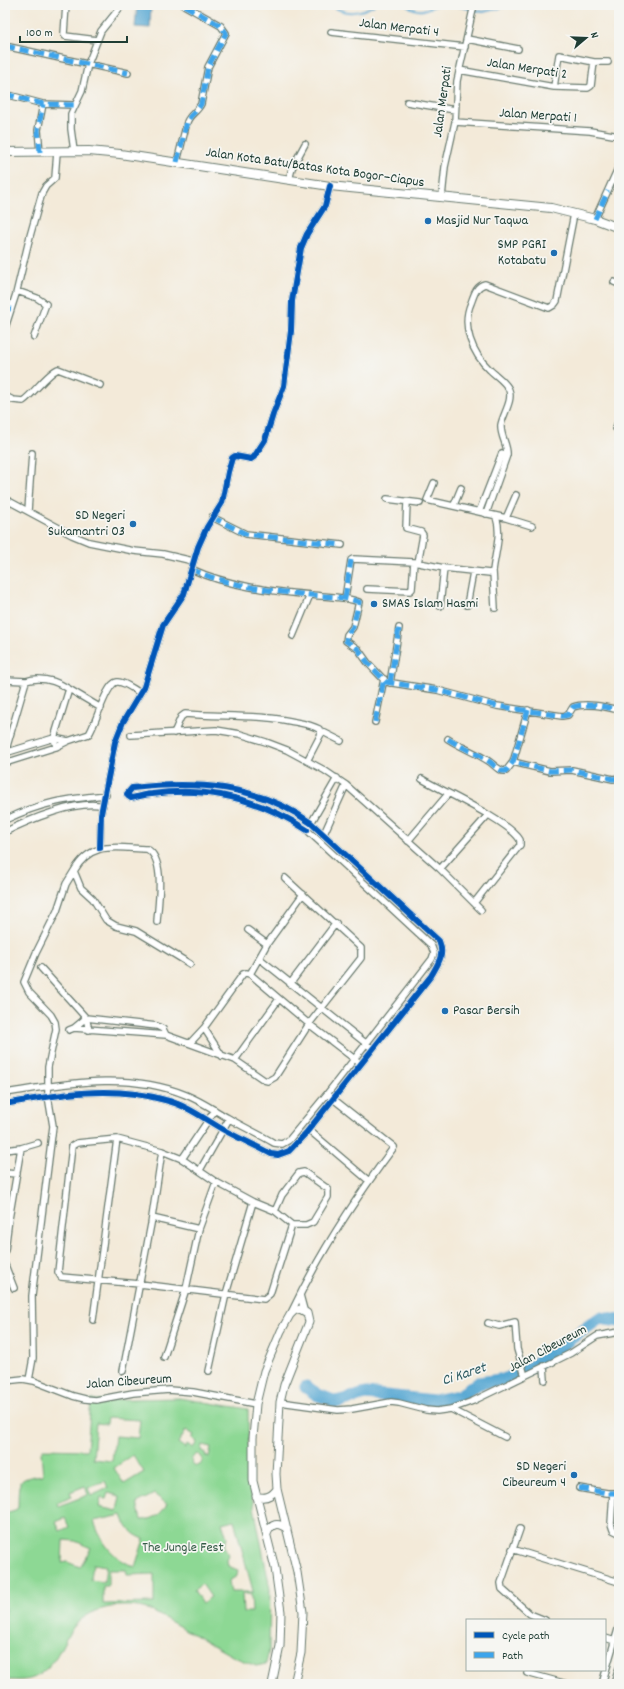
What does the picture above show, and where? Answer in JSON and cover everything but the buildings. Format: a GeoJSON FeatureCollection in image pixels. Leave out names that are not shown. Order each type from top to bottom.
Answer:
{"type":"FeatureCollection","features":[{"type":"Feature","properties":{"kind":"main road","name":"Jalan Kota Batu/Batas Kota Bogor–Ciapus"},"geometry":{"type":"LineString","coordinates":[[5,152],[74,151],[114,153],[330,186],[538,206],[595,219],[619,228]]}},
{"type":"Feature","properties":{"kind":"street"},"geometry":{"type":"LineString","coordinates":[[66,5],[64,35],[97,40]]}},
{"type":"Feature","properties":{"kind":"street"},"geometry":{"type":"LineString","coordinates":[[74,151],[70,124],[71,114],[82,91],[88,64],[103,27],[122,5]]}},
{"type":"Feature","properties":{"kind":"street"},"geometry":{"type":"LineString","coordinates":[[177,162],[189,116],[198,109],[201,104],[208,66],[226,33],[221,26],[191,7],[184,5]]}},
{"type":"Feature","properties":{"kind":"street","name":"Jalan Merpati"},"geometry":{"type":"LineString","coordinates":[[442,197],[445,167],[455,122],[455,92],[474,5]]}},
{"type":"Feature","properties":{"kind":"street","name":"Jalan Merpati 4"},"geometry":{"type":"LineString","coordinates":[[331,32],[465,47]]}},
{"type":"Feature","properties":{"kind":"street"},"geometry":{"type":"LineString","coordinates":[[467,39],[518,49]]}},
{"type":"Feature","properties":{"kind":"street"},"geometry":{"type":"LineString","coordinates":[[5,46],[128,73]]}},
{"type":"Feature","properties":{"kind":"street"},"geometry":{"type":"LineString","coordinates":[[554,87],[559,55],[594,62],[608,62]]}},
{"type":"Feature","properties":{"kind":"street","name":"Jalan Merpati 2"},"geometry":{"type":"LineString","coordinates":[[459,70],[554,87],[590,88],[594,62]]}},
{"type":"Feature","properties":{"kind":"street"},"geometry":{"type":"LineString","coordinates":[[5,94],[43,104],[74,106]]}},
{"type":"Feature","properties":{"kind":"street"},"geometry":{"type":"LineString","coordinates":[[407,102],[455,110]]}},
{"type":"Feature","properties":{"kind":"street"},"geometry":{"type":"LineString","coordinates":[[40,152],[38,130],[43,104]]}},
{"type":"Feature","properties":{"kind":"street","name":"Jalan Merpati 1"},"geometry":{"type":"LineString","coordinates":[[455,122],[590,131],[619,136]]}},
{"type":"Feature","properties":{"kind":"street"},"geometry":{"type":"LineString","coordinates":[[288,180],[292,168],[305,144]]}},
{"type":"Feature","properties":{"kind":"street"},"geometry":{"type":"LineString","coordinates":[[5,328],[17,291],[42,193],[56,174],[57,152]]}},
{"type":"Feature","properties":{"kind":"street"},"geometry":{"type":"LineString","coordinates":[[595,219],[619,166]]}},
{"type":"Feature","properties":{"kind":"street"},"geometry":{"type":"LineString","coordinates":[[100,848],[100,822],[115,742],[123,722],[144,687],[163,625],[184,594],[193,561],[207,527],[222,503],[232,458],[235,456],[251,459],[254,457],[265,440],[273,414],[282,393],[291,332],[292,301],[299,257],[304,241],[325,206],[330,186]]}},
{"type":"Feature","properties":{"kind":"street"},"geometry":{"type":"LineString","coordinates":[[486,514],[507,455],[507,449],[501,426],[510,394],[506,385],[488,368],[474,349],[469,337],[467,322],[468,309],[477,289],[485,284],[548,308],[554,305],[557,301],[574,214]]}},
{"type":"Feature","properties":{"kind":"street"},"geometry":{"type":"LineString","coordinates":[[17,291],[37,298],[46,304],[34,337]]}},
{"type":"Feature","properties":{"kind":"street"},"geometry":{"type":"LineString","coordinates":[[5,308],[11,309]]}},
{"type":"Feature","properties":{"kind":"street"},"geometry":{"type":"LineString","coordinates":[[5,396],[13,400],[23,401],[36,391],[47,377],[58,369],[100,385]]}},
{"type":"Feature","properties":{"kind":"street"},"geometry":{"type":"LineString","coordinates":[[616,428],[619,419]]}},
{"type":"Feature","properties":{"kind":"street"},"geometry":{"type":"LineString","coordinates":[[28,511],[32,453]]}},
{"type":"Feature","properties":{"kind":"street"},"geometry":{"type":"LineString","coordinates":[[479,512],[502,453]]}},
{"type":"Feature","properties":{"kind":"street"},"geometry":{"type":"LineString","coordinates":[[434,483],[427,500],[506,518],[532,526]]}},
{"type":"Feature","properties":{"kind":"street"},"geometry":{"type":"LineString","coordinates":[[454,506],[461,488]]}},
{"type":"Feature","properties":{"kind":"street"},"geometry":{"type":"LineString","coordinates":[[506,518],[516,495]]}},
{"type":"Feature","properties":{"kind":"street"},"geometry":{"type":"LineString","coordinates":[[5,499],[72,535],[90,542],[134,551],[163,554],[193,561]]}},
{"type":"Feature","properties":{"kind":"street"},"geometry":{"type":"LineString","coordinates":[[387,499],[420,504]]}},
{"type":"Feature","properties":{"kind":"street"},"geometry":{"type":"LineString","coordinates":[[367,589],[410,591],[412,589],[416,562],[423,535],[421,532],[406,528],[407,502]]}},
{"type":"Feature","properties":{"kind":"street"},"geometry":{"type":"LineString","coordinates":[[495,608],[493,571],[497,549],[498,528],[496,516]]}},
{"type":"Feature","properties":{"kind":"street"},"geometry":{"type":"LineString","coordinates":[[212,517],[246,534],[342,545]]}},
{"type":"Feature","properties":{"kind":"street"},"geometry":{"type":"LineString","coordinates":[[345,598],[351,559],[416,562],[473,572],[493,571]]}},
{"type":"Feature","properties":{"kind":"street"},"geometry":{"type":"LineString","coordinates":[[440,606],[444,568]]}},
{"type":"Feature","properties":{"kind":"street"},"geometry":{"type":"LineString","coordinates":[[191,569],[215,579],[235,584],[310,595],[345,598],[359,602],[353,627],[347,635],[346,641],[358,649],[368,663],[390,683],[437,690],[488,704],[566,716],[573,707],[581,705],[606,707],[619,710]]}},
{"type":"Feature","properties":{"kind":"street"},"geometry":{"type":"LineString","coordinates":[[467,605],[473,572]]}},
{"type":"Feature","properties":{"kind":"street"},"geometry":{"type":"LineString","coordinates":[[293,636],[310,595]]}},
{"type":"Feature","properties":{"kind":"street"},"geometry":{"type":"LineString","coordinates":[[390,683],[399,628]]}},
{"type":"Feature","properties":{"kind":"street"},"geometry":{"type":"LineString","coordinates":[[5,680],[26,681],[36,678],[58,682],[100,708]]}},
{"type":"Feature","properties":{"kind":"street"},"geometry":{"type":"LineString","coordinates":[[375,722],[384,679]]}},
{"type":"Feature","properties":{"kind":"street"},"geometry":{"type":"LineString","coordinates":[[5,753],[26,681]]}},
{"type":"Feature","properties":{"kind":"street"},"geometry":{"type":"LineString","coordinates":[[5,763],[56,747],[88,734],[108,690],[115,683],[120,682],[137,691]]}},
{"type":"Feature","properties":{"kind":"street"},"geometry":{"type":"LineString","coordinates":[[56,747],[54,738],[69,690]]}},
{"type":"Feature","properties":{"kind":"street"},"geometry":{"type":"LineString","coordinates":[[448,739],[462,748],[484,758],[501,771],[506,771],[513,762],[528,710]]}},
{"type":"Feature","properties":{"kind":"street"},"geometry":{"type":"LineString","coordinates":[[174,732],[181,717],[185,714],[250,716],[306,724],[341,740]]}},
{"type":"Feature","properties":{"kind":"street"},"geometry":{"type":"LineString","coordinates":[[131,735],[216,730],[226,731],[266,742],[307,761],[337,778],[346,785],[440,869],[481,910]]}},
{"type":"Feature","properties":{"kind":"street"},"geometry":{"type":"LineString","coordinates":[[307,761],[321,736],[321,731]]}},
{"type":"Feature","properties":{"kind":"street"},"geometry":{"type":"LineString","coordinates":[[5,753],[54,738],[68,741]]}},
{"type":"Feature","properties":{"kind":"street"},"geometry":{"type":"LineString","coordinates":[[513,762],[550,771],[572,770],[613,779],[619,778]]}},
{"type":"Feature","properties":{"kind":"street"},"geometry":{"type":"LineString","coordinates":[[307,830],[337,778]]}},
{"type":"Feature","properties":{"kind":"street"},"geometry":{"type":"LineString","coordinates":[[422,779],[488,815],[519,837],[521,843],[474,903]]}},
{"type":"Feature","properties":{"kind":"street"},"geometry":{"type":"LineString","coordinates":[[5,1092],[76,1082],[104,1081],[138,1083],[184,1094],[206,1104],[214,1110],[274,1143],[282,1144],[288,1140],[302,1125],[432,959],[432,945],[307,830],[266,807],[232,796],[185,792],[152,793],[131,798],[126,794],[132,788],[195,784],[231,788],[265,798],[299,814],[324,834],[439,941],[442,949],[442,957],[431,976],[334,1100],[309,1130],[289,1150],[274,1155],[223,1130],[178,1104],[135,1093],[107,1091],[48,1096],[5,1104]]}},
{"type":"Feature","properties":{"kind":"street"},"geometry":{"type":"LineString","coordinates":[[321,842],[346,785]]}},
{"type":"Feature","properties":{"kind":"street"},"geometry":{"type":"LineString","coordinates":[[408,841],[448,794]]}},
{"type":"Feature","properties":{"kind":"street"},"geometry":{"type":"LineString","coordinates":[[5,820],[46,803],[81,796],[106,795]]}},
{"type":"Feature","properties":{"kind":"street"},"geometry":{"type":"LineString","coordinates":[[97,796],[97,804]]}},
{"type":"Feature","properties":{"kind":"street"},"geometry":{"type":"LineString","coordinates":[[5,832],[51,813],[87,805],[97,804],[103,806]]}},
{"type":"Feature","properties":{"kind":"street"},"geometry":{"type":"LineString","coordinates":[[440,869],[488,815]]}},
{"type":"Feature","properties":{"kind":"street"},"geometry":{"type":"LineString","coordinates":[[29,1380],[33,1358],[32,1296],[53,1126],[47,1086],[50,1053],[56,1028],[51,1015],[29,992],[24,982],[36,953],[57,911],[66,884],[79,861],[91,852],[100,848],[147,849],[152,852],[157,863],[160,879],[157,922]]}},
{"type":"Feature","properties":{"kind":"street"},"geometry":{"type":"LineString","coordinates":[[74,871],[82,890],[93,899],[106,920],[116,926],[136,931],[190,964]]}},
{"type":"Feature","properties":{"kind":"street"},"geometry":{"type":"LineString","coordinates":[[166,1035],[163,1029],[157,1026],[86,1018],[72,1029],[166,1035],[235,1060],[259,1078],[268,1081],[275,1077],[309,1024],[361,958],[362,953],[361,948],[336,923],[284,878]]}},
{"type":"Feature","properties":{"kind":"street"},"geometry":{"type":"LineString","coordinates":[[250,974],[267,944],[303,894]]}},
{"type":"Feature","properties":{"kind":"street"},"geometry":{"type":"LineString","coordinates":[[290,984],[336,923]]}},
{"type":"Feature","properties":{"kind":"street"},"geometry":{"type":"LineString","coordinates":[[248,930],[267,944]]}},
{"type":"Feature","properties":{"kind":"street"},"geometry":{"type":"LineString","coordinates":[[259,958],[373,1049]]}},
{"type":"Feature","properties":{"kind":"street"},"geometry":{"type":"LineString","coordinates":[[41,968],[86,1018],[89,1030]]}},
{"type":"Feature","properties":{"kind":"street"},"geometry":{"type":"LineString","coordinates":[[190,1043],[204,1028],[243,974],[246,973],[250,974],[309,1024],[362,1064]]}},
{"type":"Feature","properties":{"kind":"street"},"geometry":{"type":"LineString","coordinates":[[235,1060],[278,999]]}},
{"type":"Feature","properties":{"kind":"street"},"geometry":{"type":"LineString","coordinates":[[121,1022],[121,1031]]}},
{"type":"Feature","properties":{"kind":"street"},"geometry":{"type":"LineString","coordinates":[[204,1028],[222,1056]]}},
{"type":"Feature","properties":{"kind":"street"},"geometry":{"type":"LineString","coordinates":[[272,1684],[280,1646],[281,1612],[275,1568],[256,1496],[252,1469],[256,1404],[264,1371],[281,1331],[300,1295],[335,1231],[394,1147],[327,1094]]}},
{"type":"Feature","properties":{"kind":"street"},"geometry":{"type":"LineString","coordinates":[[182,1159],[214,1110]]}},
{"type":"Feature","properties":{"kind":"street"},"geometry":{"type":"LineString","coordinates":[[200,1170],[229,1118]]}},
{"type":"Feature","properties":{"kind":"street"},"geometry":{"type":"LineString","coordinates":[[309,1130],[369,1181]]}},
{"type":"Feature","properties":{"kind":"street"},"geometry":{"type":"LineString","coordinates":[[93,1320],[117,1139]]}},
{"type":"Feature","properties":{"kind":"street"},"geometry":{"type":"LineString","coordinates":[[275,1212],[282,1195],[299,1172],[304,1172],[326,1187],[328,1197],[313,1222],[306,1225],[292,1225],[275,1212],[216,1182],[182,1159],[162,1151],[117,1139],[77,1143],[72,1146],[58,1272],[61,1277],[267,1298],[270,1294],[292,1225]]}},
{"type":"Feature","properties":{"kind":"street"},"geometry":{"type":"LineString","coordinates":[[5,1150],[22,1148],[38,1143]]}},
{"type":"Feature","properties":{"kind":"street"},"geometry":{"type":"LineString","coordinates":[[5,1250],[7,1219],[22,1148]]}},
{"type":"Feature","properties":{"kind":"street"},"geometry":{"type":"LineString","coordinates":[[123,1371],[152,1218],[162,1151]]}},
{"type":"Feature","properties":{"kind":"street"},"geometry":{"type":"LineString","coordinates":[[5,1173],[17,1174]]}},
{"type":"Feature","properties":{"kind":"street"},"geometry":{"type":"LineString","coordinates":[[164,1357],[186,1289],[199,1229],[216,1182]]}},
{"type":"Feature","properties":{"kind":"street"},"geometry":{"type":"LineString","coordinates":[[209,1371],[226,1294],[253,1202]]}},
{"type":"Feature","properties":{"kind":"street"},"geometry":{"type":"LineString","coordinates":[[152,1218],[199,1229]]}},
{"type":"Feature","properties":{"kind":"street"},"geometry":{"type":"LineString","coordinates":[[5,1265],[14,1288]]}},
{"type":"Feature","properties":{"kind":"street"},"geometry":{"type":"LineString","coordinates":[[294,1684],[301,1652],[303,1612],[297,1572],[277,1489],[276,1474],[280,1402],[284,1385],[309,1323],[309,1317],[304,1310],[300,1295]]}},
{"type":"Feature","properties":{"kind":"street"},"geometry":{"type":"LineString","coordinates":[[290,1315],[295,1310],[304,1310]]}},
{"type":"Feature","properties":{"kind":"street"},"geometry":{"type":"LineString","coordinates":[[488,1323],[498,1326],[515,1322],[517,1349],[524,1372]]}},
{"type":"Feature","properties":{"kind":"street","name":"Jalan Cibeureum"},"geometry":{"type":"LineString","coordinates":[[280,1402],[338,1410],[390,1402],[426,1410],[437,1411],[451,1409],[473,1401],[524,1372],[544,1366],[571,1353],[597,1336],[619,1332]]}},
{"type":"Feature","properties":{"kind":"street"},"geometry":{"type":"LineString","coordinates":[[544,1366],[545,1380]]}},
{"type":"Feature","properties":{"kind":"street","name":"Jalan Cibeureum"},"geometry":{"type":"LineString","coordinates":[[5,1381],[29,1380],[85,1399],[96,1400],[133,1393],[169,1390],[193,1392],[256,1404]]}},
{"type":"Feature","properties":{"kind":"street"},"geometry":{"type":"LineString","coordinates":[[451,1409],[505,1437]]}},
{"type":"Feature","properties":{"kind":"street"},"geometry":{"type":"LineString","coordinates":[[579,1488],[616,1493],[612,1528],[619,1533]]}},
{"type":"Feature","properties":{"kind":"street"},"geometry":{"type":"LineString","coordinates":[[256,1496],[271,1496],[277,1489]]}},
{"type":"Feature","properties":{"kind":"street"},"geometry":{"type":"LineString","coordinates":[[267,1534],[269,1528],[274,1524],[281,1524],[287,1529]]}},
{"type":"Feature","properties":{"kind":"street"},"geometry":{"type":"LineString","coordinates":[[520,1528],[501,1583],[502,1589],[530,1614],[542,1619]]}},
{"type":"Feature","properties":{"kind":"street"},"geometry":{"type":"LineString","coordinates":[[512,1549],[619,1582]]}},
{"type":"Feature","properties":{"kind":"street"},"geometry":{"type":"LineString","coordinates":[[606,1671],[619,1626]]}},
{"type":"Feature","properties":{"kind":"street"},"geometry":{"type":"LineString","coordinates":[[606,1638],[615,1641]]}},
{"type":"Feature","properties":{"kind":"street"},"geometry":{"type":"LineString","coordinates":[[614,1684],[619,1668]]}},
{"type":"Feature","properties":{"kind":"street"},"geometry":{"type":"LineString","coordinates":[[602,1684],[606,1671]]}},
{"type":"Feature","properties":{"kind":"street"},"geometry":{"type":"LineString","coordinates":[[527,1673],[567,1684]]}},
{"type":"Feature","properties":{"kind":"green space","name":"The Jungle Fest"},"geometry":{"type":"Polygon","coordinates":[[[179,1398],[248,1409],[249,1481],[270,1589],[269,1650],[266,1664],[256,1666],[234,1657],[150,1610],[140,1607],[117,1606],[95,1611],[77,1623],[54,1660],[36,1677],[24,1680],[5,1680],[5,1513],[18,1508],[18,1492],[20,1483],[23,1480],[34,1476],[43,1475],[41,1453],[43,1449],[87,1450],[91,1400],[179,1398]],[[107,1418],[106,1424],[96,1423],[93,1459],[112,1461],[115,1436],[138,1438],[140,1420],[107,1418]],[[186,1430],[178,1443],[185,1448],[187,1444],[193,1448],[197,1442],[192,1438],[194,1435],[186,1430]],[[202,1445],[201,1451],[205,1452],[205,1456],[209,1457],[211,1447],[202,1445]],[[197,1454],[191,1459],[192,1463],[196,1466],[200,1465],[203,1461],[201,1456],[197,1454]],[[133,1455],[114,1468],[124,1484],[144,1472],[133,1455]],[[105,1481],[88,1488],[91,1496],[108,1488],[105,1481]],[[85,1486],[70,1492],[72,1497],[57,1503],[58,1506],[88,1495],[85,1486]],[[108,1493],[106,1499],[101,1498],[99,1507],[117,1511],[120,1496],[108,1493]],[[154,1494],[137,1503],[141,1520],[156,1516],[167,1504],[154,1494]],[[122,1515],[94,1521],[100,1536],[114,1554],[135,1567],[144,1539],[130,1530],[122,1515]],[[65,1518],[56,1522],[60,1531],[69,1527],[65,1518]],[[234,1520],[222,1523],[227,1537],[224,1547],[229,1556],[227,1560],[228,1566],[238,1570],[237,1576],[229,1581],[231,1592],[253,1592],[234,1520]],[[63,1540],[62,1563],[67,1562],[80,1567],[91,1548],[75,1541],[63,1540]],[[93,1564],[91,1580],[104,1582],[106,1566],[93,1564]],[[108,1570],[108,1586],[103,1586],[103,1604],[154,1603],[154,1574],[127,1575],[126,1570],[108,1570]],[[202,1584],[194,1590],[202,1603],[211,1597],[202,1584]],[[242,1594],[243,1612],[252,1612],[251,1594],[242,1594]]]}},
{"type":"Feature","properties":{"kind":"water"},"geometry":{"type":"Polygon","coordinates":[[[137,5],[151,5],[150,28],[135,27],[137,5]]]}},
{"type":"Feature","properties":{"kind":"waterway"},"geometry":{"type":"LineString","coordinates":[[332,5],[342,11],[347,12],[364,10],[374,5]]}},
{"type":"Feature","properties":{"kind":"waterway"},"geometry":{"type":"LineString","coordinates":[[406,5],[417,10],[428,9],[437,5]]}},
{"type":"Feature","properties":{"kind":"waterway"},"geometry":{"type":"LineString","coordinates":[[453,5],[483,12],[513,5]]}},
{"type":"Feature","properties":{"kind":"waterway","name":"Ci Karet"},"geometry":{"type":"LineString","coordinates":[[306,1387],[318,1395],[336,1402],[366,1394],[434,1401],[459,1396],[479,1383],[506,1379],[531,1367],[600,1318],[619,1321]]}},
{"type":"Feature","properties":{"kind":"marked path"},"geometry":{"type":"LineString","coordinates":[[177,162],[187,122],[201,104],[208,67],[226,33],[221,26],[184,5]]}},
{"type":"Feature","properties":{"kind":"marked path"},"geometry":{"type":"LineString","coordinates":[[5,46],[128,73]]}},
{"type":"Feature","properties":{"kind":"marked path"},"geometry":{"type":"LineString","coordinates":[[5,94],[43,104],[74,105]]}},
{"type":"Feature","properties":{"kind":"marked path"},"geometry":{"type":"LineString","coordinates":[[40,152],[38,130],[43,104]]}},
{"type":"Feature","properties":{"kind":"marked path"},"geometry":{"type":"LineString","coordinates":[[595,219],[608,191]]}},
{"type":"Feature","properties":{"kind":"marked path"},"geometry":{"type":"LineString","coordinates":[[5,308],[11,309]]}},
{"type":"Feature","properties":{"kind":"marked path"},"geometry":{"type":"LineString","coordinates":[[616,428],[619,419]]}},
{"type":"Feature","properties":{"kind":"marked path"},"geometry":{"type":"LineString","coordinates":[[212,517],[246,534],[342,545]]}},
{"type":"Feature","properties":{"kind":"marked path"},"geometry":{"type":"LineString","coordinates":[[345,598],[351,560]]}},
{"type":"Feature","properties":{"kind":"marked path"},"geometry":{"type":"LineString","coordinates":[[191,569],[234,584],[280,592],[341,598],[359,602],[353,627],[347,635],[346,641],[358,649],[368,663],[386,682],[437,690],[497,706],[562,716],[568,715],[573,707],[584,705],[619,710]]}},
{"type":"Feature","properties":{"kind":"marked path"},"geometry":{"type":"LineString","coordinates":[[390,683],[399,628]]}},
{"type":"Feature","properties":{"kind":"marked path"},"geometry":{"type":"LineString","coordinates":[[375,722],[384,679]]}},
{"type":"Feature","properties":{"kind":"marked path"},"geometry":{"type":"LineString","coordinates":[[528,710],[513,762],[550,771],[572,770],[613,779],[619,778]]}},
{"type":"Feature","properties":{"kind":"marked path"},"geometry":{"type":"LineString","coordinates":[[448,739],[485,759],[502,771],[506,771],[513,762]]}},
{"type":"Feature","properties":{"kind":"marked path"},"geometry":{"type":"LineString","coordinates":[[579,1488],[607,1493],[619,1493]]}},
{"type":"Feature","properties":{"kind":"cycle path"},"geometry":{"type":"LineString","coordinates":[[100,848],[101,814],[115,742],[123,722],[144,687],[163,625],[184,594],[198,547],[207,527],[222,503],[232,458],[235,456],[251,459],[254,457],[265,440],[284,386],[291,331],[292,301],[301,248],[307,234],[325,206],[330,186]]}},
{"type":"Feature","properties":{"kind":"cycle path"},"geometry":{"type":"LineString","coordinates":[[5,1104],[65,1094],[105,1092],[145,1095],[180,1105],[271,1154],[278,1155],[289,1151],[306,1133],[431,976],[441,955],[441,946],[439,941],[311,823],[291,810],[270,800],[225,788],[179,785],[132,788],[127,794],[131,798],[149,794],[173,792],[193,792],[233,797],[271,810],[307,830]]}},
{"type":"Feature","properties":{"kind":"place","name":"Masjid Nur Taqwa"},"geometry":{"type":"Point","coordinates":[428,221]}},
{"type":"Feature","properties":{"kind":"place","name":"SMP PGRI Kotabatu"},"geometry":{"type":"Point","coordinates":[554,253]}},
{"type":"Feature","properties":{"kind":"place","name":"SD Negeri Sukamantri 03"},"geometry":{"type":"Point","coordinates":[133,524]}},
{"type":"Feature","properties":{"kind":"place","name":"SMAS Islam Hasmi"},"geometry":{"type":"Point","coordinates":[374,604]}},
{"type":"Feature","properties":{"kind":"place","name":"Pasar Bersih"},"geometry":{"type":"Point","coordinates":[445,1011]}},
{"type":"Feature","properties":{"kind":"place","name":"SD Negeri Cibeureum 4"},"geometry":{"type":"Point","coordinates":[574,1475]}}]}
